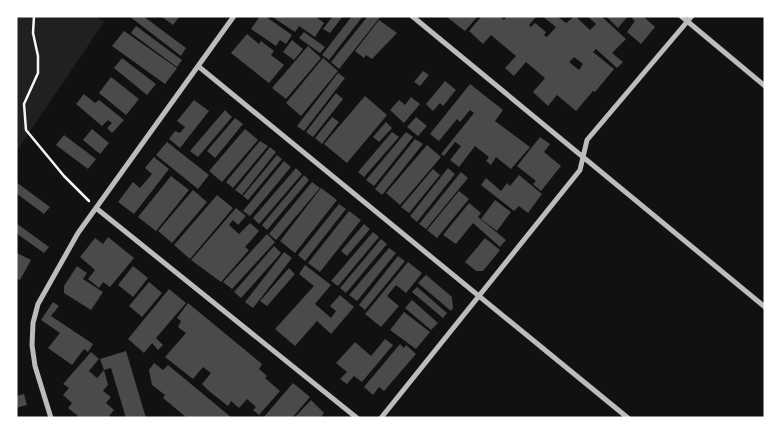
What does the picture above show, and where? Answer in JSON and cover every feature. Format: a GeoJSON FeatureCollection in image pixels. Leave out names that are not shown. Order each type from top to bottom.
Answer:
{"type":"FeatureCollection","features":[{"type":"Feature","properties":{"kind":"street"},"geometry":{"type":"LineString","coordinates":[[52,418],[35,366],[33,323],[38,304],[78,232],[234,16]]}},
{"type":"Feature","properties":{"kind":"street"},"geometry":{"type":"LineString","coordinates":[[412,16],[765,307]]}},
{"type":"Feature","properties":{"kind":"street"},"geometry":{"type":"LineString","coordinates":[[681,16],[765,86]]}},
{"type":"Feature","properties":{"kind":"street"},"geometry":{"type":"LineString","coordinates":[[382,418],[580,170],[587,140],[692,16]]}},
{"type":"Feature","properties":{"kind":"street"},"geometry":{"type":"LineString","coordinates":[[198,66],[628,418]]}},
{"type":"Feature","properties":{"kind":"street"},"geometry":{"type":"LineString","coordinates":[[96,208],[357,418]]}},
{"type":"Feature","properties":{"kind":"path"},"geometry":{"type":"LineString","coordinates":[[34,16],[33,33],[38,56],[38,73],[24,104],[26,130],[64,176],[96,208]]}},
{"type":"Feature","properties":{"kind":"shaded area"},"geometry":{"type":"Polygon","coordinates":[[[16,16],[95,16],[104,22],[16,152],[16,16]]]}},
{"type":"Feature","properties":{"kind":"building"},"geometry":{"type":"Polygon","coordinates":[[[129,16],[143,16],[186,48],[181,56],[129,16]]]}},
{"type":"Feature","properties":{"kind":"building"},"geometry":{"type":"Polygon","coordinates":[[[161,16],[180,16],[173,25],[161,16]]]}},
{"type":"Feature","properties":{"kind":"building"},"geometry":{"type":"Polygon","coordinates":[[[260,16],[265,16],[292,35],[286,44],[280,40],[276,46],[251,29],[260,16]]]}},
{"type":"Feature","properties":{"kind":"building"},"geometry":{"type":"Polygon","coordinates":[[[271,16],[315,16],[324,23],[315,37],[299,26],[295,32],[271,16]]]}},
{"type":"Feature","properties":{"kind":"building"},"geometry":{"type":"Polygon","coordinates":[[[333,16],[343,16],[330,33],[323,29],[333,16]]]}},
{"type":"Feature","properties":{"kind":"building"},"geometry":{"type":"Polygon","coordinates":[[[352,16],[363,16],[329,60],[322,55],[352,16]]]}},
{"type":"Feature","properties":{"kind":"building"},"geometry":{"type":"Polygon","coordinates":[[[368,16],[381,16],[339,69],[331,62],[368,16]]]}},
{"type":"Feature","properties":{"kind":"building"},"geometry":{"type":"Polygon","coordinates":[[[450,16],[478,16],[465,31],[448,18],[450,16]]]}},
{"type":"Feature","properties":{"kind":"building"},"geometry":{"type":"Polygon","coordinates":[[[482,16],[500,16],[504,20],[507,16],[537,16],[529,25],[531,27],[535,23],[546,32],[544,35],[547,37],[556,27],[542,16],[557,16],[566,23],[575,16],[590,30],[596,24],[587,16],[601,16],[626,39],[612,53],[623,62],[617,68],[596,49],[593,52],[614,69],[576,111],[557,95],[548,106],[533,92],[545,78],[526,62],[514,76],[505,68],[516,56],[491,35],[483,44],[469,31],[482,16]],[[574,57],[569,62],[579,70],[583,64],[574,57]]]}},
{"type":"Feature","properties":{"kind":"building"},"geometry":{"type":"Polygon","coordinates":[[[606,16],[628,16],[618,28],[606,16]]]}},
{"type":"Feature","properties":{"kind":"building"},"geometry":{"type":"Polygon","coordinates":[[[634,16],[643,16],[655,27],[641,44],[627,32],[635,21],[632,19],[634,16]]]}},
{"type":"Feature","properties":{"kind":"building"},"geometry":{"type":"Polygon","coordinates":[[[379,20],[397,33],[372,59],[366,55],[364,58],[355,51],[379,20]]]}},
{"type":"Feature","properties":{"kind":"building"},"geometry":{"type":"Polygon","coordinates":[[[136,26],[182,60],[177,67],[131,33],[136,26]]]}},
{"type":"Feature","properties":{"kind":"building"},"geometry":{"type":"Polygon","coordinates":[[[124,31],[177,68],[165,84],[112,46],[124,31]]]}},
{"type":"Feature","properties":{"kind":"building"},"geometry":{"type":"Polygon","coordinates":[[[304,32],[325,47],[320,53],[299,38],[304,32]]]}},
{"type":"Feature","properties":{"kind":"building"},"geometry":{"type":"Polygon","coordinates":[[[247,34],[259,44],[261,41],[274,51],[271,55],[284,65],[269,83],[231,53],[247,34]]]}},
{"type":"Feature","properties":{"kind":"building"},"geometry":{"type":"Polygon","coordinates":[[[292,40],[303,49],[294,60],[283,52],[292,40]]]}},
{"type":"Feature","properties":{"kind":"building"},"geometry":{"type":"Polygon","coordinates":[[[308,46],[321,58],[286,99],[272,88],[308,46]]]}},
{"type":"Feature","properties":{"kind":"building"},"geometry":{"type":"Polygon","coordinates":[[[122,58],[156,84],[147,95],[114,68],[122,58]]]}},
{"type":"Feature","properties":{"kind":"building"},"geometry":{"type":"Polygon","coordinates":[[[323,58],[338,71],[301,116],[286,103],[323,58]]]}},
{"type":"Feature","properties":{"kind":"building"},"geometry":{"type":"Polygon","coordinates":[[[423,71],[429,75],[420,86],[414,82],[423,71]]]}},
{"type":"Feature","properties":{"kind":"building"},"geometry":{"type":"Polygon","coordinates":[[[338,73],[345,78],[304,131],[297,126],[338,73]]]}},
{"type":"Feature","properties":{"kind":"building"},"geometry":{"type":"Polygon","coordinates":[[[111,77],[139,99],[126,115],[99,93],[111,77]]]}},
{"type":"Feature","properties":{"kind":"building"},"geometry":{"type":"Polygon","coordinates":[[[445,81],[456,90],[443,106],[440,103],[433,111],[426,104],[445,81]]]}},
{"type":"Feature","properties":{"kind":"building"},"geometry":{"type":"Polygon","coordinates":[[[470,84],[503,110],[495,121],[530,147],[511,169],[496,157],[491,165],[486,161],[489,157],[475,146],[459,167],[450,160],[461,146],[455,142],[444,156],[441,154],[474,113],[470,110],[460,122],[457,119],[439,141],[430,134],[470,84]]]}},
{"type":"Feature","properties":{"kind":"building"},"geometry":{"type":"Polygon","coordinates":[[[336,93],[343,99],[313,137],[306,132],[336,93]]]}},
{"type":"Feature","properties":{"kind":"building"},"geometry":{"type":"Polygon","coordinates":[[[84,94],[95,103],[99,100],[124,120],[112,133],[107,128],[112,123],[108,120],[102,126],[76,104],[84,94]]]}},
{"type":"Feature","properties":{"kind":"building"},"geometry":{"type":"Polygon","coordinates":[[[365,96],[387,115],[347,163],[324,144],[365,96]]]}},
{"type":"Feature","properties":{"kind":"building"},"geometry":{"type":"Polygon","coordinates":[[[411,97],[420,104],[404,123],[390,110],[399,100],[405,105],[411,97]]]}},
{"type":"Feature","properties":{"kind":"building"},"geometry":{"type":"Polygon","coordinates":[[[194,100],[209,111],[180,148],[169,139],[175,131],[180,133],[185,127],[177,121],[194,100]]]}},
{"type":"Feature","properties":{"kind":"building"},"geometry":{"type":"Polygon","coordinates":[[[225,110],[232,117],[198,157],[190,151],[225,110]]]}},
{"type":"Feature","properties":{"kind":"building"},"geometry":{"type":"Polygon","coordinates":[[[332,117],[339,122],[322,144],[315,138],[332,117]]]}},
{"type":"Feature","properties":{"kind":"building"},"geometry":{"type":"Polygon","coordinates":[[[416,117],[427,126],[418,136],[407,127],[416,117]]]}},
{"type":"Feature","properties":{"kind":"building"},"geometry":{"type":"Polygon","coordinates":[[[235,118],[243,124],[215,158],[207,151],[235,118]]]}},
{"type":"Feature","properties":{"kind":"building"},"geometry":{"type":"Polygon","coordinates":[[[386,122],[392,128],[379,142],[373,137],[386,122]]]}},
{"type":"Feature","properties":{"kind":"building"},"geometry":{"type":"Polygon","coordinates":[[[92,129],[109,143],[100,154],[83,140],[92,129]]]}},
{"type":"Feature","properties":{"kind":"building"},"geometry":{"type":"Polygon","coordinates":[[[245,129],[258,140],[222,182],[209,171],[245,129]]]}},
{"type":"Feature","properties":{"kind":"building"},"geometry":{"type":"Polygon","coordinates":[[[392,132],[399,137],[364,177],[358,172],[392,132]]]}},
{"type":"Feature","properties":{"kind":"building"},"geometry":{"type":"Polygon","coordinates":[[[406,132],[413,137],[374,186],[366,180],[406,132]]]}},
{"type":"Feature","properties":{"kind":"building"},"geometry":{"type":"Polygon","coordinates":[[[64,135],[96,159],[88,169],[56,145],[64,135]]]}},
{"type":"Feature","properties":{"kind":"building"},"geometry":{"type":"Polygon","coordinates":[[[540,137],[550,144],[544,152],[561,166],[541,191],[533,184],[536,181],[517,166],[540,137]]]}},
{"type":"Feature","properties":{"kind":"building"},"geometry":{"type":"Polygon","coordinates":[[[415,139],[423,144],[382,195],[375,189],[415,139]]]}},
{"type":"Feature","properties":{"kind":"building"},"geometry":{"type":"Polygon","coordinates":[[[260,141],[268,146],[233,188],[226,182],[260,141]]]}},
{"type":"Feature","properties":{"kind":"building"},"geometry":{"type":"Polygon","coordinates":[[[167,142],[209,175],[198,189],[156,155],[167,142]]]}},
{"type":"Feature","properties":{"kind":"building"},"geometry":{"type":"Polygon","coordinates":[[[427,145],[441,157],[400,205],[386,193],[427,145]]]}},
{"type":"Feature","properties":{"kind":"building"},"geometry":{"type":"Polygon","coordinates":[[[270,147],[276,152],[242,195],[235,190],[270,147]]]}},
{"type":"Feature","properties":{"kind":"building"},"geometry":{"type":"Polygon","coordinates":[[[277,155],[282,159],[248,200],[243,196],[277,155]]]}},
{"type":"Feature","properties":{"kind":"building"},"geometry":{"type":"Polygon","coordinates":[[[154,157],[169,169],[134,214],[118,202],[133,182],[140,188],[152,174],[145,168],[154,157]]]}},
{"type":"Feature","properties":{"kind":"building"},"geometry":{"type":"Polygon","coordinates":[[[284,161],[291,167],[250,216],[243,211],[284,161]]]}},
{"type":"Feature","properties":{"kind":"building"},"geometry":{"type":"Polygon","coordinates":[[[296,168],[302,174],[259,224],[253,218],[296,168]]]}},
{"type":"Feature","properties":{"kind":"building"},"geometry":{"type":"Polygon","coordinates":[[[448,168],[455,174],[417,222],[410,216],[448,168]]]}},
{"type":"Feature","properties":{"kind":"building"},"geometry":{"type":"Polygon","coordinates":[[[433,169],[440,175],[409,213],[401,207],[433,169]]]}},
{"type":"Feature","properties":{"kind":"building"},"geometry":{"type":"Polygon","coordinates":[[[461,172],[468,178],[426,229],[419,224],[461,172]]]}},
{"type":"Feature","properties":{"kind":"building"},"geometry":{"type":"Polygon","coordinates":[[[304,175],[309,180],[267,230],[262,225],[304,175]]]}},
{"type":"Feature","properties":{"kind":"building"},"geometry":{"type":"Polygon","coordinates":[[[519,175],[542,194],[528,213],[519,206],[514,211],[481,185],[486,178],[501,191],[507,183],[510,186],[519,175]]]}},
{"type":"Feature","properties":{"kind":"building"},"geometry":{"type":"Polygon","coordinates":[[[171,176],[189,190],[156,231],[138,217],[171,176]]]}},
{"type":"Feature","properties":{"kind":"building"},"geometry":{"type":"Polygon","coordinates":[[[16,182],[50,207],[44,214],[16,193],[16,182]]]}},
{"type":"Feature","properties":{"kind":"building"},"geometry":{"type":"Polygon","coordinates":[[[312,182],[320,188],[276,240],[269,234],[312,182]]]}},
{"type":"Feature","properties":{"kind":"building"},"geometry":{"type":"Polygon","coordinates":[[[321,188],[337,200],[295,253],[280,241],[321,188]]]}},
{"type":"Feature","properties":{"kind":"building"},"geometry":{"type":"Polygon","coordinates":[[[193,190],[207,202],[172,243],[158,231],[193,190]]]}},
{"type":"Feature","properties":{"kind":"building"},"geometry":{"type":"Polygon","coordinates":[[[459,191],[469,199],[437,238],[427,230],[459,191]]]}},
{"type":"Feature","properties":{"kind":"building"},"geometry":{"type":"Polygon","coordinates":[[[217,195],[233,208],[190,259],[174,245],[217,195]]]}},
{"type":"Feature","properties":{"kind":"building"},"geometry":{"type":"Polygon","coordinates":[[[495,200],[511,212],[497,231],[481,219],[495,200]]]}},
{"type":"Feature","properties":{"kind":"building"},"geometry":{"type":"Polygon","coordinates":[[[469,203],[481,213],[478,217],[506,240],[500,247],[473,223],[456,244],[443,235],[469,203]]]}},
{"type":"Feature","properties":{"kind":"building"},"geometry":{"type":"Polygon","coordinates":[[[339,204],[346,209],[305,261],[298,255],[339,204]]]}},
{"type":"Feature","properties":{"kind":"building"},"geometry":{"type":"Polygon","coordinates":[[[236,208],[246,216],[238,225],[233,220],[229,225],[239,234],[250,223],[259,231],[245,247],[249,250],[221,282],[191,260],[236,208]]]}},
{"type":"Feature","properties":{"kind":"building"},"geometry":{"type":"Polygon","coordinates":[[[349,211],[361,220],[320,272],[308,263],[349,211]]]}},
{"type":"Feature","properties":{"kind":"building"},"geometry":{"type":"Polygon","coordinates":[[[16,223],[49,247],[44,253],[16,233],[16,223]]]}},
{"type":"Feature","properties":{"kind":"building"},"geometry":{"type":"Polygon","coordinates":[[[364,224],[370,229],[347,256],[341,251],[364,224]]]}},
{"type":"Feature","properties":{"kind":"building"},"geometry":{"type":"Polygon","coordinates":[[[373,232],[379,237],[338,286],[331,281],[373,232]]]}},
{"type":"Feature","properties":{"kind":"building"},"geometry":{"type":"Polygon","coordinates":[[[267,234],[275,242],[232,289],[223,282],[267,234]]]}},
{"type":"Feature","properties":{"kind":"building"},"geometry":{"type":"Polygon","coordinates":[[[108,237],[134,258],[110,287],[103,282],[99,288],[88,279],[95,270],[80,257],[95,238],[103,244],[108,237]]]}},
{"type":"Feature","properties":{"kind":"building"},"geometry":{"type":"Polygon","coordinates":[[[485,238],[500,250],[483,271],[476,271],[465,262],[485,238]]]}},
{"type":"Feature","properties":{"kind":"building"},"geometry":{"type":"Polygon","coordinates":[[[381,239],[387,244],[346,293],[340,288],[381,239]]]}},
{"type":"Feature","properties":{"kind":"building"},"geometry":{"type":"Polygon","coordinates":[[[274,246],[281,253],[241,298],[234,292],[274,246]]]}},
{"type":"Feature","properties":{"kind":"building"},"geometry":{"type":"Polygon","coordinates":[[[389,248],[396,253],[357,301],[349,295],[389,248]]]}},
{"type":"Feature","properties":{"kind":"building"},"geometry":{"type":"Polygon","coordinates":[[[284,252],[292,258],[253,308],[245,302],[284,252]]]}},
{"type":"Feature","properties":{"kind":"building"},"geometry":{"type":"Polygon","coordinates":[[[17,253],[31,260],[20,280],[16,278],[17,253]]]}},
{"type":"Feature","properties":{"kind":"building"},"geometry":{"type":"Polygon","coordinates":[[[398,256],[405,261],[365,310],[359,305],[398,256]]]}},
{"type":"Feature","properties":{"kind":"building"},"geometry":{"type":"Polygon","coordinates":[[[408,262],[422,273],[406,293],[396,285],[387,296],[399,306],[381,327],[365,314],[408,262]]]}},
{"type":"Feature","properties":{"kind":"building"},"geometry":{"type":"Polygon","coordinates":[[[305,265],[331,285],[315,304],[331,318],[336,311],[330,306],[340,295],[354,307],[331,334],[317,321],[295,346],[275,329],[314,286],[299,274],[305,265]]]}},
{"type":"Feature","properties":{"kind":"building"},"geometry":{"type":"Polygon","coordinates":[[[77,266],[87,273],[83,279],[103,292],[91,310],[64,293],[64,286],[77,266]]]}},
{"type":"Feature","properties":{"kind":"building"},"geometry":{"type":"Polygon","coordinates":[[[133,266],[148,278],[133,297],[118,285],[133,266]]]}},
{"type":"Feature","properties":{"kind":"building"},"geometry":{"type":"Polygon","coordinates":[[[289,268],[295,274],[267,306],[260,301],[289,268]]]}},
{"type":"Feature","properties":{"kind":"building"},"geometry":{"type":"Polygon","coordinates":[[[426,275],[452,297],[453,308],[451,311],[418,283],[426,275]]]}},
{"type":"Feature","properties":{"kind":"building"},"geometry":{"type":"Polygon","coordinates":[[[149,282],[162,293],[142,317],[129,306],[149,282]]]}},
{"type":"Feature","properties":{"kind":"building"},"geometry":{"type":"Polygon","coordinates":[[[417,287],[447,313],[443,318],[412,292],[417,287]]]}},
{"type":"Feature","properties":{"kind":"building"},"geometry":{"type":"Polygon","coordinates":[[[169,289],[186,303],[156,338],[163,345],[158,350],[152,343],[144,353],[128,339],[169,289]]]}},
{"type":"Feature","properties":{"kind":"building"},"geometry":{"type":"Polygon","coordinates":[[[412,300],[438,323],[431,330],[405,308],[412,300]]]}},
{"type":"Feature","properties":{"kind":"building"},"geometry":{"type":"Polygon","coordinates":[[[53,302],[59,306],[51,316],[93,344],[88,352],[84,349],[72,365],[48,348],[60,333],[41,320],[53,302]]]}},
{"type":"Feature","properties":{"kind":"building"},"geometry":{"type":"Polygon","coordinates":[[[188,303],[262,364],[259,369],[267,376],[265,378],[280,391],[259,415],[253,410],[256,407],[247,399],[239,408],[231,401],[228,406],[209,391],[202,384],[211,373],[203,367],[193,379],[165,357],[186,333],[178,327],[181,321],[177,318],[188,303]]]}},
{"type":"Feature","properties":{"kind":"building"},"geometry":{"type":"Polygon","coordinates":[[[404,312],[430,332],[416,349],[390,330],[404,312]]]}},
{"type":"Feature","properties":{"kind":"building"},"geometry":{"type":"Polygon","coordinates":[[[385,339],[393,345],[362,382],[354,376],[347,384],[340,379],[347,372],[336,363],[355,342],[371,356],[385,339]]]}},
{"type":"Feature","properties":{"kind":"building"},"geometry":{"type":"Polygon","coordinates":[[[400,344],[404,348],[406,345],[416,354],[384,391],[379,387],[373,395],[364,387],[400,344]]]}},
{"type":"Feature","properties":{"kind":"building"},"geometry":{"type":"Polygon","coordinates":[[[126,351],[146,418],[126,418],[111,368],[104,370],[100,359],[126,351]]]}},
{"type":"Feature","properties":{"kind":"building"},"geometry":{"type":"Polygon","coordinates":[[[91,352],[99,359],[89,371],[97,378],[104,370],[108,385],[103,391],[111,397],[106,403],[114,410],[109,416],[112,418],[76,418],[78,416],[68,408],[72,403],[63,395],[69,388],[63,384],[91,352]]]}},
{"type":"Feature","properties":{"kind":"building"},"geometry":{"type":"Polygon","coordinates":[[[154,363],[163,370],[168,365],[232,418],[187,418],[163,398],[165,395],[152,385],[149,370],[154,363]]]}},
{"type":"Feature","properties":{"kind":"building"},"geometry":{"type":"Polygon","coordinates":[[[293,383],[310,397],[292,418],[263,418],[293,383]]]}},
{"type":"Feature","properties":{"kind":"building"},"geometry":{"type":"Polygon","coordinates":[[[24,394],[27,405],[16,408],[16,396],[24,394]]]}},
{"type":"Feature","properties":{"kind":"building"},"geometry":{"type":"Polygon","coordinates":[[[311,400],[324,413],[320,418],[294,418],[311,400]]]}}]}
